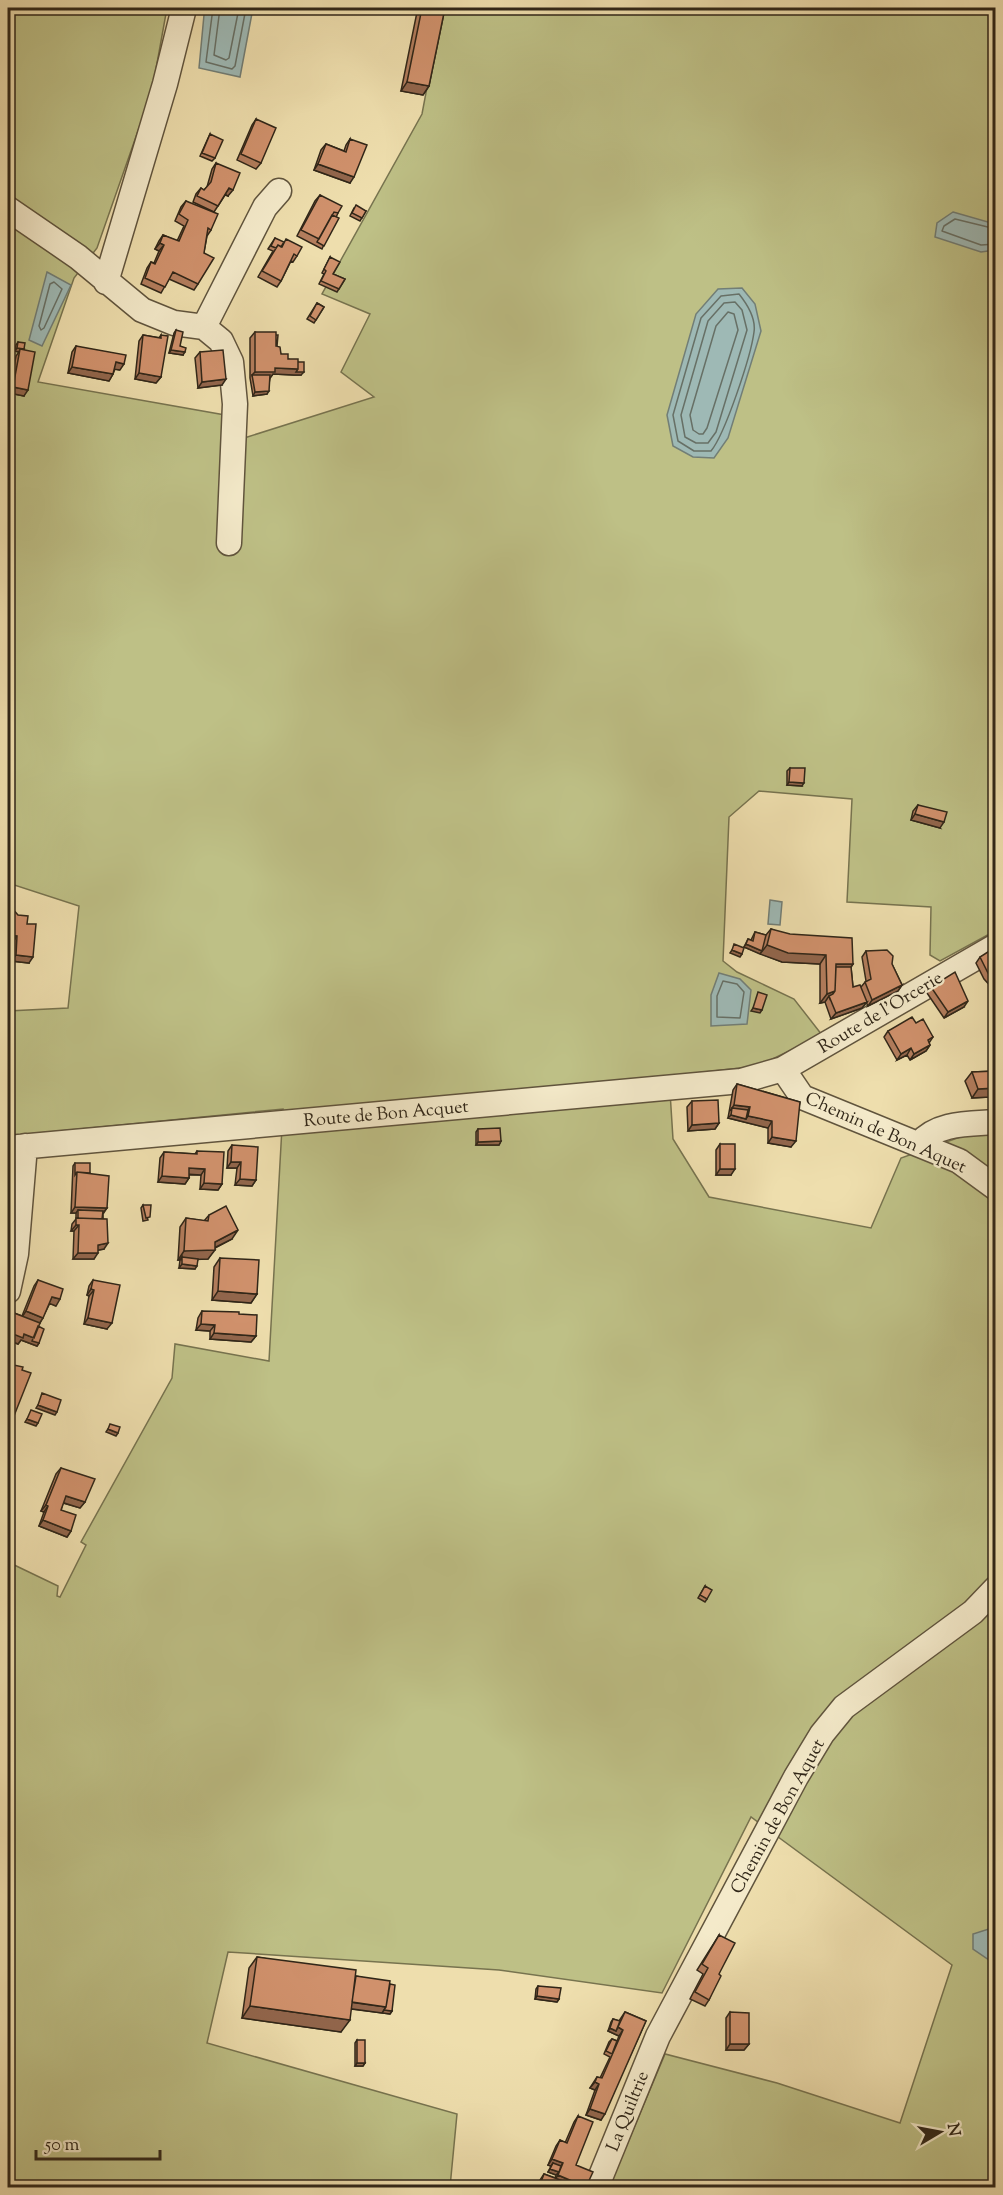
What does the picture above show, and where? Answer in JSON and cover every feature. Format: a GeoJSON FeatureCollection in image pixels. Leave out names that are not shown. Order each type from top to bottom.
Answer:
{"type":"FeatureCollection","features":[{"type":"Feature","properties":{"kind":"street"},"geometry":{"type":"LineString","coordinates":[[106,282],[165,84],[184,8]]}},
{"type":"Feature","properties":{"kind":"street"},"geometry":{"type":"LineString","coordinates":[[204,327],[264,207],[279,191]]}},
{"type":"Feature","properties":{"kind":"street"},"geometry":{"type":"LineString","coordinates":[[8,210],[78,257],[142,310],[174,323],[204,327],[221,341],[231,362],[235,404],[229,543]]}},
{"type":"Feature","properties":{"kind":"street","name":"Route de l'Orcerie"},"geometry":{"type":"LineString","coordinates":[[774,1072],[996,946]]}},
{"type":"Feature","properties":{"kind":"street","name":"Chemin de Bon Aquet"},"geometry":{"type":"LineString","coordinates":[[774,1072],[802,1097],[959,1161],[996,1188]]}},
{"type":"Feature","properties":{"kind":"street","name":"Route de Bon Acquet"},"geometry":{"type":"LineString","coordinates":[[16,1147],[730,1082],[774,1072]]}},
{"type":"Feature","properties":{"kind":"street"},"geometry":{"type":"LineString","coordinates":[[919,1144],[927,1134],[940,1128],[996,1122]]}},
{"type":"Feature","properties":{"kind":"street"},"geometry":{"type":"LineString","coordinates":[[8,1291],[16,1254],[16,1147]]}},
{"type":"Feature","properties":{"kind":"street","name":"Chemin de Bon Aquet"},"geometry":{"type":"LineString","coordinates":[[658,2036],[796,1777],[822,1734],[844,1707],[951,1629],[996,1588]]}},
{"type":"Feature","properties":{"kind":"street","name":"La Quiltrie"},"geometry":{"type":"LineString","coordinates":[[596,2187],[658,2036]]}},
{"type":"Feature","properties":{"kind":"green space"},"geometry":{"type":"Polygon","coordinates":[[[8,8],[167,8],[152,91],[97,248],[74,278],[38,382],[225,415],[241,439],[374,397],[341,372],[370,314],[322,294],[422,114],[442,8],[995,8],[995,931],[940,961],[930,955],[931,907],[847,902],[852,799],[759,791],[729,817],[723,961],[737,972],[794,999],[822,1035],[758,1066],[669,1076],[673,1139],[709,1197],[871,1228],[901,1158],[963,1136],[995,1134],[995,2187],[609,2187],[665,2054],[777,2083],[900,2123],[952,1965],[751,1817],[662,1993],[499,1970],[228,1952],[207,2043],[457,2114],[450,2187],[8,2187],[8,1562],[58,1586],[57,1596],[60,1597],[86,1545],[81,1542],[172,1378],[175,1344],[269,1361],[283,1109],[8,1136],[8,1011],[68,1008],[79,906],[8,883],[8,8]]]}},
{"type":"Feature","properties":{"kind":"water"},"geometry":{"type":"Polygon","coordinates":[[[208,8],[253,8],[240,77],[199,68],[204,15],[208,8]]]}},
{"type":"Feature","properties":{"kind":"water"},"geometry":{"type":"Polygon","coordinates":[[[953,212],[995,224],[995,250],[981,252],[935,237],[937,223],[953,212]]]}},
{"type":"Feature","properties":{"kind":"water"},"geometry":{"type":"Polygon","coordinates":[[[47,272],[71,285],[42,346],[29,340],[47,272]]]}},
{"type":"Feature","properties":{"kind":"water"},"geometry":{"type":"Polygon","coordinates":[[[742,288],[755,304],[761,331],[728,438],[714,458],[693,457],[673,446],[667,415],[696,314],[718,289],[742,288]]]}},
{"type":"Feature","properties":{"kind":"water"},"geometry":{"type":"Polygon","coordinates":[[[770,900],[782,902],[780,925],[768,924],[770,900]]]}},
{"type":"Feature","properties":{"kind":"water"},"geometry":{"type":"Polygon","coordinates":[[[719,973],[740,979],[751,990],[747,1024],[711,1026],[711,995],[719,973]]]}},
{"type":"Feature","properties":{"kind":"water"},"geometry":{"type":"Polygon","coordinates":[[[996,1927],[995,1964],[973,1949],[973,1934],[996,1927]]]}},
{"type":"Feature","properties":{"kind":"building"},"geometry":{"type":"Polygon","coordinates":[[[422,8],[445,8],[429,86],[407,82],[422,8]]]}},
{"type":"Feature","properties":{"kind":"building"},"geometry":{"type":"Polygon","coordinates":[[[256,119],[276,128],[261,163],[241,154],[256,119]]]}},
{"type":"Feature","properties":{"kind":"building"},"geometry":{"type":"Polygon","coordinates":[[[210,134],[223,140],[215,158],[202,153],[210,134]]]}},
{"type":"Feature","properties":{"kind":"building"},"geometry":{"type":"Polygon","coordinates":[[[350,139],[367,145],[354,177],[318,164],[326,144],[346,152],[350,139]]]}},
{"type":"Feature","properties":{"kind":"building"},"geometry":{"type":"Polygon","coordinates":[[[216,163],[240,173],[233,190],[229,188],[218,206],[197,196],[201,188],[204,190],[211,182],[216,163]]]}},
{"type":"Feature","properties":{"kind":"building"},"geometry":{"type":"Polygon","coordinates":[[[320,195],[342,206],[338,213],[334,212],[319,239],[301,230],[320,195]]]}},
{"type":"Feature","properties":{"kind":"building"},"geometry":{"type":"Polygon","coordinates":[[[186,201],[218,214],[211,230],[208,228],[204,253],[214,258],[198,284],[173,272],[165,287],[145,278],[151,262],[155,264],[164,245],[160,243],[163,235],[179,241],[188,220],[179,214],[186,201]]]}},
{"type":"Feature","properties":{"kind":"building"},"geometry":{"type":"Polygon","coordinates":[[[356,205],[366,211],[362,218],[352,213],[356,205]]]}},
{"type":"Feature","properties":{"kind":"building"},"geometry":{"type":"Polygon","coordinates":[[[332,215],[339,218],[324,246],[317,242],[332,215]]]}},
{"type":"Feature","properties":{"kind":"building"},"geometry":{"type":"Polygon","coordinates":[[[275,238],[284,242],[281,247],[271,246],[275,238]]]}},
{"type":"Feature","properties":{"kind":"building"},"geometry":{"type":"Polygon","coordinates":[[[286,239],[302,247],[297,256],[294,254],[281,281],[262,271],[278,245],[282,247],[286,239]]]}},
{"type":"Feature","properties":{"kind":"building"},"geometry":{"type":"Polygon","coordinates":[[[330,257],[340,262],[333,274],[345,279],[339,289],[321,281],[330,257]]]}},
{"type":"Feature","properties":{"kind":"building"},"geometry":{"type":"Polygon","coordinates":[[[317,303],[324,307],[316,320],[310,316],[317,303]]]}},
{"type":"Feature","properties":{"kind":"building"},"geometry":{"type":"Polygon","coordinates":[[[176,330],[183,332],[180,346],[186,348],[185,352],[171,350],[176,330]]]}},
{"type":"Feature","properties":{"kind":"building"},"geometry":{"type":"Polygon","coordinates":[[[255,332],[276,332],[276,346],[280,347],[281,354],[288,354],[288,359],[298,359],[298,369],[275,368],[275,372],[255,372],[255,332]]]}},
{"type":"Feature","properties":{"kind":"building"},"geometry":{"type":"Polygon","coordinates":[[[143,335],[161,338],[161,335],[168,336],[161,377],[139,373],[143,335]]]}},
{"type":"Feature","properties":{"kind":"building"},"geometry":{"type":"Polygon","coordinates":[[[18,342],[25,343],[24,349],[17,348],[18,342]]]}},
{"type":"Feature","properties":{"kind":"building"},"geometry":{"type":"Polygon","coordinates":[[[76,346],[126,355],[124,364],[116,362],[113,374],[72,367],[76,346]]]}},
{"type":"Feature","properties":{"kind":"building"},"geometry":{"type":"Polygon","coordinates":[[[20,349],[35,352],[28,390],[13,387],[20,349]]]}},
{"type":"Feature","properties":{"kind":"building"},"geometry":{"type":"Polygon","coordinates":[[[223,350],[226,379],[202,382],[200,352],[223,350]]]}},
{"type":"Feature","properties":{"kind":"building"},"geometry":{"type":"Polygon","coordinates":[[[298,362],[304,362],[304,372],[296,372],[298,362]]]}},
{"type":"Feature","properties":{"kind":"building"},"geometry":{"type":"Polygon","coordinates":[[[252,375],[270,375],[269,391],[255,392],[252,375]]]}},
{"type":"Feature","properties":{"kind":"building"},"geometry":{"type":"Polygon","coordinates":[[[790,768],[805,768],[804,783],[789,782],[790,768]]]}},
{"type":"Feature","properties":{"kind":"building"},"geometry":{"type":"Polygon","coordinates":[[[918,805],[947,812],[944,822],[915,814],[918,805]]]}},
{"type":"Feature","properties":{"kind":"building"},"geometry":{"type":"Polygon","coordinates":[[[11,907],[18,915],[28,916],[27,924],[36,924],[33,957],[16,955],[17,936],[8,935],[8,911],[11,907]]]}},
{"type":"Feature","properties":{"kind":"building"},"geometry":{"type":"Polygon","coordinates":[[[771,929],[790,934],[852,938],[853,964],[836,964],[835,991],[827,994],[826,955],[788,953],[767,945],[771,929]]]}},
{"type":"Feature","properties":{"kind":"building"},"geometry":{"type":"Polygon","coordinates":[[[755,932],[766,935],[762,951],[746,944],[748,939],[753,941],[755,932]]]}},
{"type":"Feature","properties":{"kind":"building"},"geometry":{"type":"Polygon","coordinates":[[[734,944],[744,948],[742,954],[732,950],[734,944]]]}},
{"type":"Feature","properties":{"kind":"building"},"geometry":{"type":"Polygon","coordinates":[[[994,948],[996,950],[996,981],[988,973],[980,957],[994,948]]]}},
{"type":"Feature","properties":{"kind":"building"},"geometry":{"type":"Polygon","coordinates":[[[887,950],[893,956],[892,964],[902,985],[872,1000],[865,982],[871,979],[866,951],[887,950]]]}},
{"type":"Feature","properties":{"kind":"building"},"geometry":{"type":"Polygon","coordinates":[[[836,967],[851,967],[853,987],[860,985],[867,1002],[836,1013],[829,996],[835,991],[836,967]]]}},
{"type":"Feature","properties":{"kind":"building"},"geometry":{"type":"Polygon","coordinates":[[[955,972],[968,1001],[948,1012],[931,987],[955,972]]]}},
{"type":"Feature","properties":{"kind":"building"},"geometry":{"type":"Polygon","coordinates":[[[758,992],[767,995],[762,1010],[753,1008],[758,992]]]}},
{"type":"Feature","properties":{"kind":"building"},"geometry":{"type":"Polygon","coordinates":[[[912,1017],[916,1023],[923,1019],[933,1037],[928,1040],[930,1045],[914,1054],[911,1048],[901,1054],[888,1031],[912,1017]]]}},
{"type":"Feature","properties":{"kind":"building"},"geometry":{"type":"Polygon","coordinates":[[[996,1071],[996,1088],[978,1089],[972,1072],[996,1071]]]}},
{"type":"Feature","properties":{"kind":"building"},"geometry":{"type":"Polygon","coordinates":[[[737,1084],[800,1102],[796,1141],[772,1137],[772,1121],[748,1116],[750,1107],[734,1105],[737,1084]]]}},
{"type":"Feature","properties":{"kind":"building"},"geometry":{"type":"Polygon","coordinates":[[[718,1100],[719,1123],[692,1125],[692,1101],[718,1100]]]}},
{"type":"Feature","properties":{"kind":"building"},"geometry":{"type":"Polygon","coordinates":[[[732,1108],[748,1110],[746,1119],[731,1115],[732,1108]]]}},
{"type":"Feature","properties":{"kind":"building"},"geometry":{"type":"Polygon","coordinates":[[[500,1128],[501,1141],[478,1142],[478,1129],[500,1128]]]}},
{"type":"Feature","properties":{"kind":"building"},"geometry":{"type":"Polygon","coordinates":[[[720,1144],[735,1144],[735,1169],[720,1169],[720,1144]]]}},
{"type":"Feature","properties":{"kind":"building"},"geometry":{"type":"Polygon","coordinates":[[[232,1145],[258,1147],[256,1180],[240,1179],[241,1162],[231,1162],[232,1145]]]}},
{"type":"Feature","properties":{"kind":"building"},"geometry":{"type":"Polygon","coordinates":[[[197,1151],[224,1152],[222,1184],[204,1183],[205,1169],[189,1168],[189,1178],[162,1176],[164,1152],[197,1154],[197,1151]]]}},
{"type":"Feature","properties":{"kind":"building"},"geometry":{"type":"Polygon","coordinates":[[[75,1163],[90,1163],[90,1173],[77,1172],[75,1175],[75,1163]]]}},
{"type":"Feature","properties":{"kind":"building"},"geometry":{"type":"Polygon","coordinates":[[[77,1172],[109,1176],[107,1208],[75,1207],[77,1172]]]}},
{"type":"Feature","properties":{"kind":"building"},"geometry":{"type":"Polygon","coordinates":[[[143,1205],[151,1205],[150,1217],[146,1218],[143,1205]]]}},
{"type":"Feature","properties":{"kind":"building"},"geometry":{"type":"Polygon","coordinates":[[[226,1206],[238,1230],[215,1242],[215,1250],[184,1251],[186,1218],[208,1221],[209,1215],[226,1206]]]}},
{"type":"Feature","properties":{"kind":"building"},"geometry":{"type":"Polygon","coordinates":[[[78,1210],[103,1211],[102,1219],[78,1218],[78,1210]]]}},
{"type":"Feature","properties":{"kind":"building"},"geometry":{"type":"Polygon","coordinates":[[[76,1218],[107,1219],[108,1243],[98,1245],[98,1253],[78,1253],[79,1225],[76,1225],[76,1218]]]}},
{"type":"Feature","properties":{"kind":"building"},"geometry":{"type":"Polygon","coordinates":[[[182,1257],[198,1259],[197,1266],[182,1264],[182,1257]]]}},
{"type":"Feature","properties":{"kind":"building"},"geometry":{"type":"Polygon","coordinates":[[[220,1258],[259,1260],[257,1294],[218,1291],[220,1258]]]}},
{"type":"Feature","properties":{"kind":"building"},"geometry":{"type":"Polygon","coordinates":[[[38,1280],[63,1289],[60,1299],[52,1297],[43,1318],[26,1311],[38,1280]]]}},
{"type":"Feature","properties":{"kind":"building"},"geometry":{"type":"Polygon","coordinates":[[[93,1280],[120,1285],[112,1323],[88,1318],[94,1290],[91,1289],[93,1280]]]}},
{"type":"Feature","properties":{"kind":"building"},"geometry":{"type":"Polygon","coordinates":[[[202,1311],[257,1315],[256,1336],[214,1333],[215,1325],[201,1324],[202,1311]]]}},
{"type":"Feature","properties":{"kind":"building"},"geometry":{"type":"Polygon","coordinates":[[[14,1313],[40,1323],[34,1338],[24,1334],[23,1338],[8,1332],[14,1313]]]}},
{"type":"Feature","properties":{"kind":"building"},"geometry":{"type":"Polygon","coordinates":[[[38,1326],[44,1329],[39,1343],[32,1341],[38,1326]]]}},
{"type":"Feature","properties":{"kind":"building"},"geometry":{"type":"Polygon","coordinates":[[[9,1364],[23,1367],[22,1370],[31,1373],[8,1431],[8,1369],[9,1364]]]}},
{"type":"Feature","properties":{"kind":"building"},"geometry":{"type":"Polygon","coordinates":[[[42,1393],[61,1400],[57,1412],[38,1405],[42,1393]]]}},
{"type":"Feature","properties":{"kind":"building"},"geometry":{"type":"Polygon","coordinates":[[[31,1410],[42,1414],[38,1423],[27,1419],[31,1410]]]}},
{"type":"Feature","properties":{"kind":"building"},"geometry":{"type":"Polygon","coordinates":[[[110,1424],[120,1427],[118,1433],[108,1429],[110,1424]]]}},
{"type":"Feature","properties":{"kind":"building"},"geometry":{"type":"Polygon","coordinates":[[[8,1431],[13,1434],[8,1449],[8,1431]]]}},
{"type":"Feature","properties":{"kind":"building"},"geometry":{"type":"Polygon","coordinates":[[[61,1468],[95,1479],[85,1502],[66,1496],[61,1510],[76,1515],[71,1531],[43,1520],[48,1506],[46,1505],[61,1468]]]}},
{"type":"Feature","properties":{"kind":"building"},"geometry":{"type":"Polygon","coordinates":[[[8,1496],[14,1498],[9,1511],[8,1510],[8,1496]]]}},
{"type":"Feature","properties":{"kind":"building"},"geometry":{"type":"Polygon","coordinates":[[[705,1586],[712,1590],[707,1599],[700,1595],[705,1586]]]}},
{"type":"Feature","properties":{"kind":"building"},"geometry":{"type":"Polygon","coordinates":[[[719,1935],[735,1943],[709,2000],[695,1992],[708,1968],[702,1964],[719,1935]]]}},
{"type":"Feature","properties":{"kind":"building"},"geometry":{"type":"Polygon","coordinates":[[[257,1957],[356,1970],[350,2020],[250,2006],[257,1957]]]}},
{"type":"Feature","properties":{"kind":"building"},"geometry":{"type":"Polygon","coordinates":[[[356,1976],[390,1981],[386,2007],[352,2002],[356,1976]]]}},
{"type":"Feature","properties":{"kind":"building"},"geometry":{"type":"Polygon","coordinates":[[[390,1984],[395,1985],[392,2011],[384,2010],[390,1984]]]}},
{"type":"Feature","properties":{"kind":"building"},"geometry":{"type":"Polygon","coordinates":[[[538,1986],[561,1988],[559,1999],[537,1996],[538,1986]]]}},
{"type":"Feature","properties":{"kind":"building"},"geometry":{"type":"Polygon","coordinates":[[[625,2012],[646,2021],[605,2114],[590,2109],[599,2084],[595,2082],[597,2077],[602,2078],[623,2030],[618,2027],[625,2012]]]}},
{"type":"Feature","properties":{"kind":"building"},"geometry":{"type":"Polygon","coordinates":[[[730,2012],[749,2013],[749,2044],[730,2044],[730,2012]]]}},
{"type":"Feature","properties":{"kind":"building"},"geometry":{"type":"Polygon","coordinates":[[[613,2019],[620,2021],[616,2031],[610,2028],[613,2019]]]}},
{"type":"Feature","properties":{"kind":"building"},"geometry":{"type":"Polygon","coordinates":[[[612,2039],[617,2041],[612,2054],[606,2051],[612,2039]]]}},
{"type":"Feature","properties":{"kind":"building"},"geometry":{"type":"Polygon","coordinates":[[[357,2040],[365,2040],[365,2063],[357,2063],[357,2040]]]}},
{"type":"Feature","properties":{"kind":"building"},"geometry":{"type":"Polygon","coordinates":[[[578,2116],[593,2122],[576,2165],[593,2172],[586,2187],[539,2187],[544,2174],[571,2184],[572,2181],[558,2175],[563,2163],[552,2159],[560,2140],[567,2143],[578,2116]]]}},
{"type":"Feature","properties":{"kind":"building"},"geometry":{"type":"Polygon","coordinates":[[[553,2163],[561,2166],[559,2172],[550,2169],[553,2163]]]}}]}
